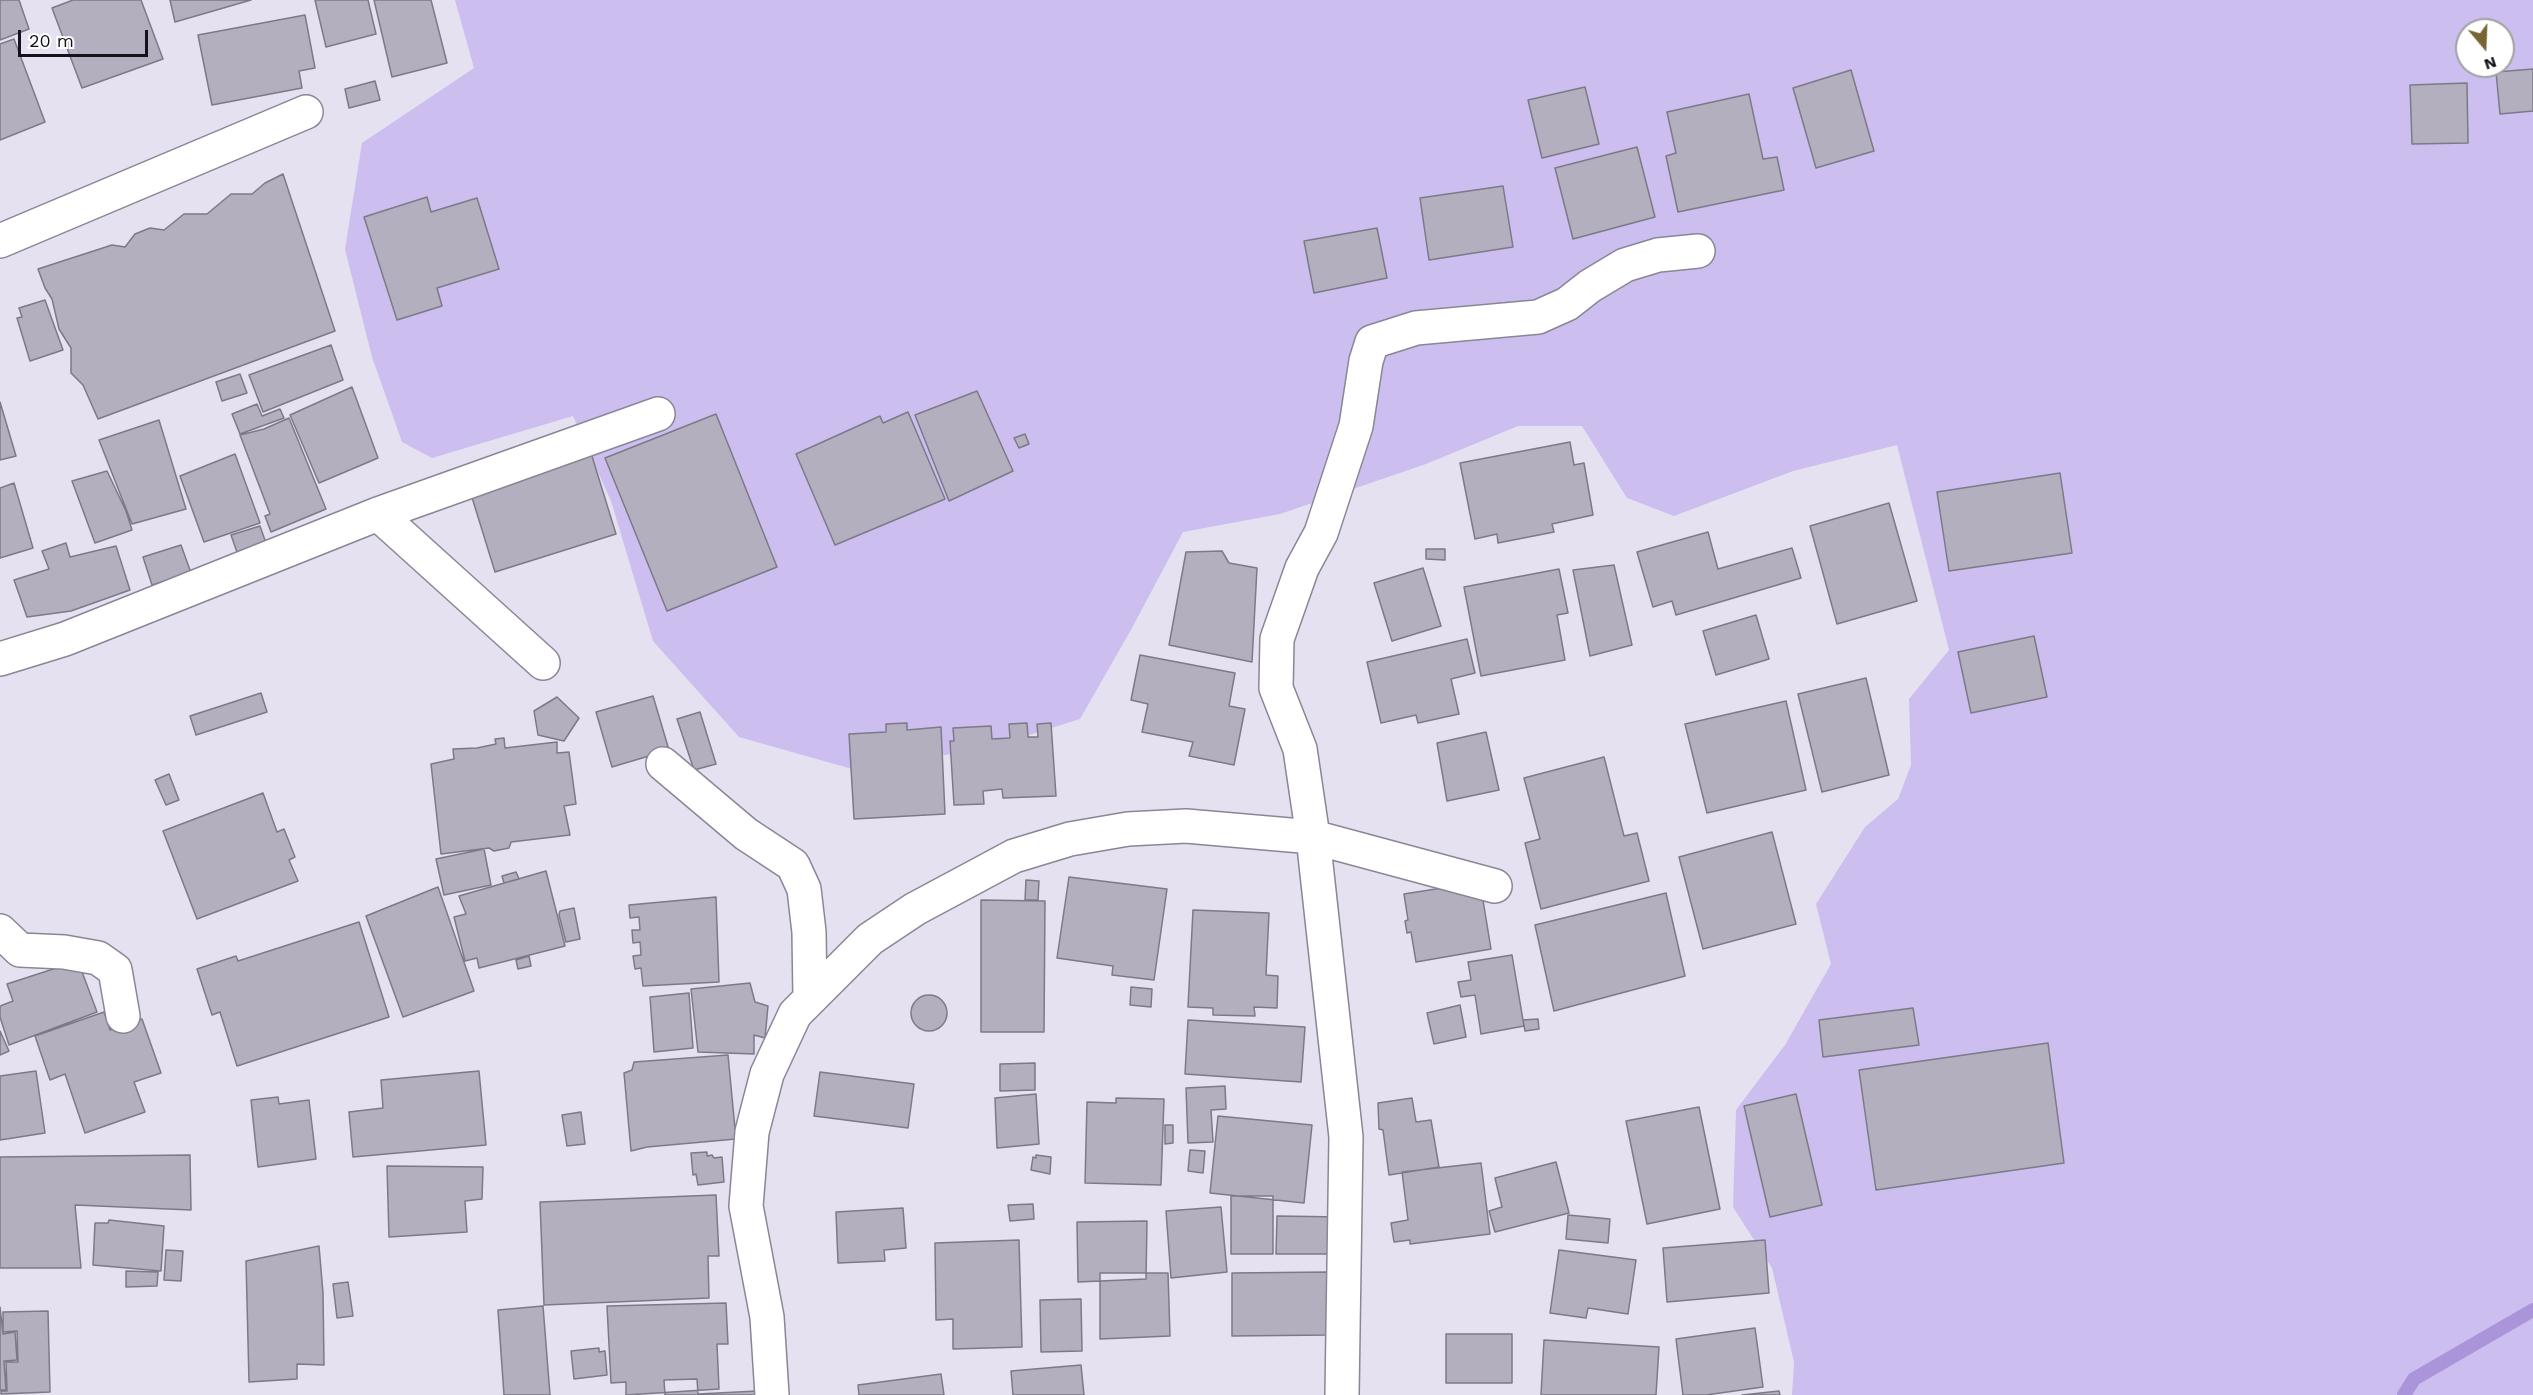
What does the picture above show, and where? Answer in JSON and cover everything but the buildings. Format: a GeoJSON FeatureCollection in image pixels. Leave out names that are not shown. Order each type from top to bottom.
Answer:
{"type":"FeatureCollection","features":[{"type":"Feature","properties":{"kind":"street"},"geometry":{"type":"LineString","coordinates":[[0,241],[306,112]]}},
{"type":"Feature","properties":{"kind":"street"},"geometry":{"type":"LineString","coordinates":[[1342,1395],[1346,1137],[1313,837],[1300,749],[1276,688],[1277,639],[1302,568],[1321,533],[1356,426],[1366,361],[1372,342],[1416,328],[1538,316],[1567,304],[1590,286],[1625,265],[1658,255],[1698,251]]}},
{"type":"Feature","properties":{"kind":"street"},"geometry":{"type":"LineString","coordinates":[[0,659],[64,639],[378,514],[658,414]]}},
{"type":"Feature","properties":{"kind":"street"},"geometry":{"type":"LineString","coordinates":[[378,514],[543,663]]}},
{"type":"Feature","properties":{"kind":"street"},"geometry":{"type":"LineString","coordinates":[[663,764],[746,834],[793,865],[804,889],[809,932],[810,998]]}},
{"type":"Feature","properties":{"kind":"street"},"geometry":{"type":"LineString","coordinates":[[772,1395],[767,1317],[746,1206],[752,1132],[767,1074],[795,1014],[870,939],[915,909],[1014,856],[1070,839],[1128,829],[1186,826],[1313,837],[1495,886]]}},
{"type":"Feature","properties":{"kind":"street"},"geometry":{"type":"LineString","coordinates":[[0,931],[20,950],[64,952],[98,958],[115,970],[123,1016]]}},
{"type":"Feature","properties":{"kind":"shaded area"},"geometry":{"type":"Polygon","coordinates":[[[455,0],[2533,0],[2533,1395],[1792,1395],[1794,1362],[1772,1268],[1733,1207],[1736,1110],[1785,1045],[1831,964],[1816,904],[1865,827],[1898,799],[1911,765],[1909,699],[1949,650],[1897,445],[1793,471],[1674,516],[1627,498],[1582,426],[1518,426],[1426,464],[1280,514],[1183,532],[1080,719],[994,746],[859,771],[739,737],[653,641],[611,501],[573,416],[432,458],[402,442],[372,357],[345,249],[362,143],[474,68],[455,0]]]}},
{"type":"Feature","properties":{"kind":"waterway"},"geometry":{"type":"LineString","coordinates":[[2404,1395],[2414,1379],[2533,1310]]}}]}
